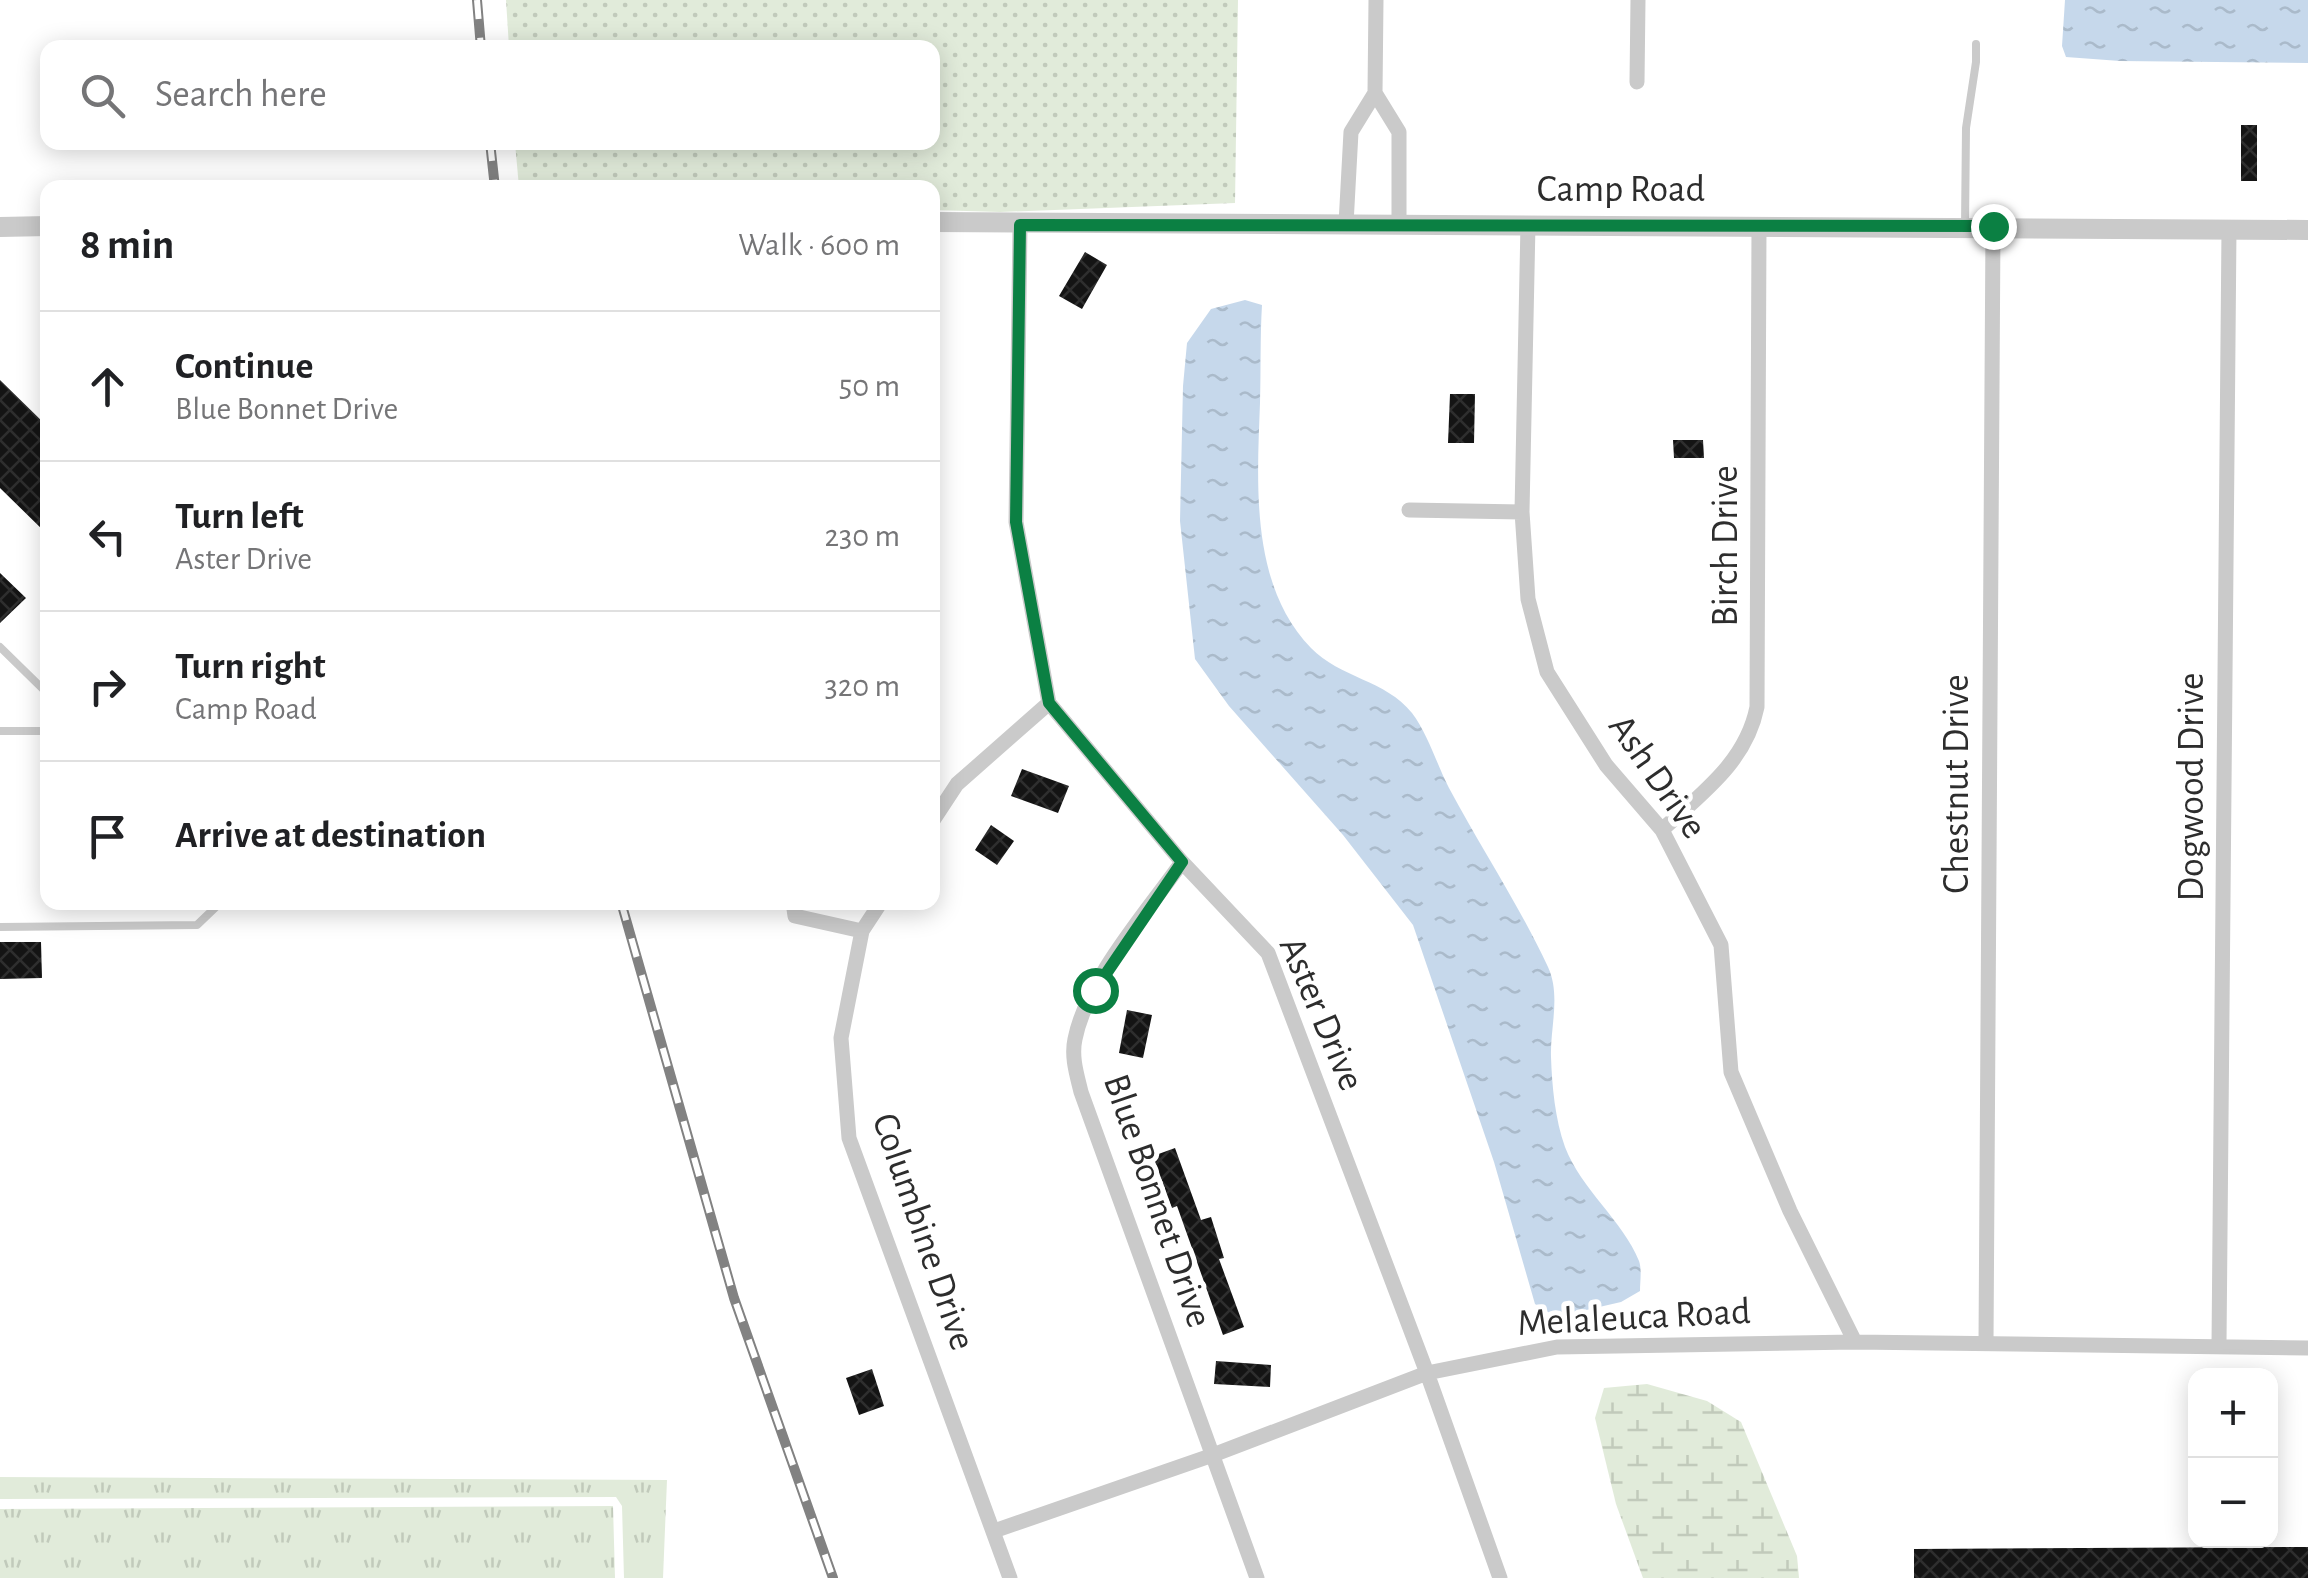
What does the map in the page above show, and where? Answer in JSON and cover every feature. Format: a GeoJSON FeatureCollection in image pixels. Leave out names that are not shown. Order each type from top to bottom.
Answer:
{"type":"FeatureCollection","features":[{"type":"Feature","properties":{"kind":"street"},"geometry":{"type":"LineString","coordinates":[[1346,224],[1351,132],[1375,94],[1376,0]]}},
{"type":"Feature","properties":{"kind":"street"},"geometry":{"type":"LineString","coordinates":[[1637,82],[1638,0]]}},
{"type":"Feature","properties":{"kind":"street"},"geometry":{"type":"LineString","coordinates":[[1375,94],[1399,132],[1399,224]]}},
{"type":"Feature","properties":{"kind":"street","name":"Camp Road"},"geometry":{"type":"LineString","coordinates":[[940,222],[2308,230]]}},
{"type":"Feature","properties":{"kind":"street","name":"Ash Drive"},"geometry":{"type":"LineString","coordinates":[[1528,224],[1522,512],[1528,598],[1547,672],[1606,765],[1662,830],[1721,945],[1731,1072],[1790,1211],[1855,1342]]}},
{"type":"Feature","properties":{"kind":"street","name":"Aster Drive"},"geometry":{"type":"LineString","coordinates":[[1020,225],[1016,522],[1049,703],[1182,862],[1268,954],[1427,1373],[1500,1578]]}},
{"type":"Feature","properties":{"kind":"street"},"geometry":{"type":"LineString","coordinates":[[0,227],[40,226]]}},
{"type":"Feature","properties":{"kind":"street","name":"Birch Drive"},"geometry":{"type":"LineString","coordinates":[[1662,830],[1737,757],[1748,740],[1756,707],[1759,226]]}},
{"type":"Feature","properties":{"kind":"street","name":"Chestnut Drive"},"geometry":{"type":"LineString","coordinates":[[1986,1342],[1993,226]]}},
{"type":"Feature","properties":{"kind":"street","name":"Dogwood Drive"},"geometry":{"type":"LineString","coordinates":[[2220,1346],[2229,229]]}},
{"type":"Feature","properties":{"kind":"street"},"geometry":{"type":"LineString","coordinates":[[1408,510],[1522,512]]}},
{"type":"Feature","properties":{"kind":"street"},"geometry":{"type":"LineString","coordinates":[[940,810],[958,784],[1049,703]]}},
{"type":"Feature","properties":{"kind":"street","name":"Blue Bonnet Drive"},"geometry":{"type":"LineString","coordinates":[[1182,862],[1095,990],[1074,1040],[1074,1064],[1257,1578]]}},
{"type":"Feature","properties":{"kind":"street"},"geometry":{"type":"LineString","coordinates":[[794,910],[795,916],[862,931]]}},
{"type":"Feature","properties":{"kind":"street","name":"Columbine Drive"},"geometry":{"type":"LineString","coordinates":[[875,910],[862,931],[841,1038],[850,1138],[1010,1578]]}},
{"type":"Feature","properties":{"kind":"street","name":"Melaleuca Road"},"geometry":{"type":"LineString","coordinates":[[994,1532],[1213,1456],[1427,1373],[1557,1347],[1986,1342],[2308,1348]]}},
{"type":"Feature","properties":{"kind":"lane"},"geometry":{"type":"LineString","coordinates":[[1965,226],[1966,128],[1976,44]]}},
{"type":"Feature","properties":{"kind":"lane"},"geometry":{"type":"LineString","coordinates":[[0,647],[40,686]]}},
{"type":"Feature","properties":{"kind":"lane"},"geometry":{"type":"LineString","coordinates":[[0,731],[40,731]]}},
{"type":"Feature","properties":{"kind":"lane"},"geometry":{"type":"LineString","coordinates":[[0,927],[197,925],[213,910]]}},
{"type":"Feature","properties":{"kind":"green space"},"geometry":{"type":"Polygon","coordinates":[[[506,0],[1238,0],[1235,203],[1000,212],[940,210],[940,180],[518,180],[516,150],[940,150],[940,40],[509,40],[506,0]]]}},
{"type":"Feature","properties":{"kind":"green space"},"geometry":{"type":"Polygon","coordinates":[[[1647,1384],[1707,1401],[1741,1422],[1797,1556],[1799,1578],[1643,1578],[1616,1504],[1595,1418],[1604,1388],[1647,1384]]]}},
{"type":"Feature","properties":{"kind":"green space"},"geometry":{"type":"Polygon","coordinates":[[[0,1477],[667,1480],[663,1578],[624,1578],[622,1506],[616,1497],[0,1499],[0,1477]]]}},
{"type":"Feature","properties":{"kind":"green space"},"geometry":{"type":"Polygon","coordinates":[[[613,1506],[615,1578],[0,1578],[0,1509],[613,1506]]]}},
{"type":"Feature","properties":{"kind":"water"},"geometry":{"type":"Polygon","coordinates":[[[2065,0],[2308,0],[2308,63],[2066,57],[2062,46],[2065,0]]]}},
{"type":"Feature","properties":{"kind":"water"},"geometry":{"type":"Polygon","coordinates":[[[1245,300],[1262,305],[1259,500],[1267,564],[1277,595],[1291,623],[1311,648],[1335,666],[1389,693],[1418,721],[1449,788],[1548,967],[1554,1000],[1552,1079],[1565,1147],[1640,1264],[1640,1291],[1621,1302],[1556,1317],[1535,1304],[1494,1162],[1413,925],[1343,835],[1229,706],[1195,659],[1180,521],[1187,343],[1211,309],[1245,300]]]}},
{"type":"Feature","properties":{"kind":"building"},"geometry":{"type":"Polygon","coordinates":[[[2241,125],[2257,125],[2257,181],[2241,181],[2241,125]]]}},
{"type":"Feature","properties":{"kind":"building"},"geometry":{"type":"Polygon","coordinates":[[[1085,252],[1107,265],[1082,309],[1059,296],[1085,252]]]}},
{"type":"Feature","properties":{"kind":"building"},"geometry":{"type":"Polygon","coordinates":[[[0,380],[40,419],[40,527],[0,488],[0,380]]]}},
{"type":"Feature","properties":{"kind":"building"},"geometry":{"type":"Polygon","coordinates":[[[1450,394],[1475,394],[1474,443],[1448,443],[1450,394]]]}},
{"type":"Feature","properties":{"kind":"building"},"geometry":{"type":"Polygon","coordinates":[[[1673,440],[1703,440],[1704,458],[1674,458],[1673,440]]]}},
{"type":"Feature","properties":{"kind":"building"},"geometry":{"type":"Polygon","coordinates":[[[0,573],[26,598],[0,623],[0,573]]]}},
{"type":"Feature","properties":{"kind":"building"},"geometry":{"type":"Polygon","coordinates":[[[1022,769],[1069,786],[1058,813],[1011,796],[1022,769]]]}},
{"type":"Feature","properties":{"kind":"building"},"geometry":{"type":"Polygon","coordinates":[[[991,825],[1014,841],[997,865],[975,850],[991,825]]]}},
{"type":"Feature","properties":{"kind":"building"},"geometry":{"type":"Polygon","coordinates":[[[0,942],[41,942],[42,978],[0,979],[0,942]]]}},
{"type":"Feature","properties":{"kind":"building"},"geometry":{"type":"Polygon","coordinates":[[[1127,1010],[1152,1015],[1143,1058],[1119,1053],[1127,1010]]]}},
{"type":"Feature","properties":{"kind":"building"},"geometry":{"type":"Polygon","coordinates":[[[1175,1148],[1201,1220],[1211,1217],[1224,1258],[1219,1259],[1244,1327],[1223,1335],[1177,1206],[1172,1208],[1153,1156],[1175,1148]]]}},
{"type":"Feature","properties":{"kind":"building"},"geometry":{"type":"Polygon","coordinates":[[[1216,1361],[1271,1365],[1270,1387],[1214,1384],[1216,1361]]]}},
{"type":"Feature","properties":{"kind":"building"},"geometry":{"type":"Polygon","coordinates":[[[872,1369],[884,1406],[859,1415],[846,1378],[872,1369]]]}},
{"type":"Feature","properties":{"kind":"building"},"geometry":{"type":"Polygon","coordinates":[[[2308,1547],[2308,1578],[1914,1578],[1914,1549],[2308,1547]]]}},
{"type":"Feature","properties":{"kind":"railway"},"geometry":{"type":"LineString","coordinates":[[477,0],[480,40]]}},
{"type":"Feature","properties":{"kind":"railway"},"geometry":{"type":"LineString","coordinates":[[491,150],[494,180]]}},
{"type":"Feature","properties":{"kind":"railway"},"geometry":{"type":"LineString","coordinates":[[623,910],[734,1298],[833,1578]]}},
{"type":"Feature","properties":{"kind":"route"},"geometry":{"type":"LineString","coordinates":[[1095,990],[1182,862],[1049,703],[1016,522],[1020,225],[1993,226]]}}]}
